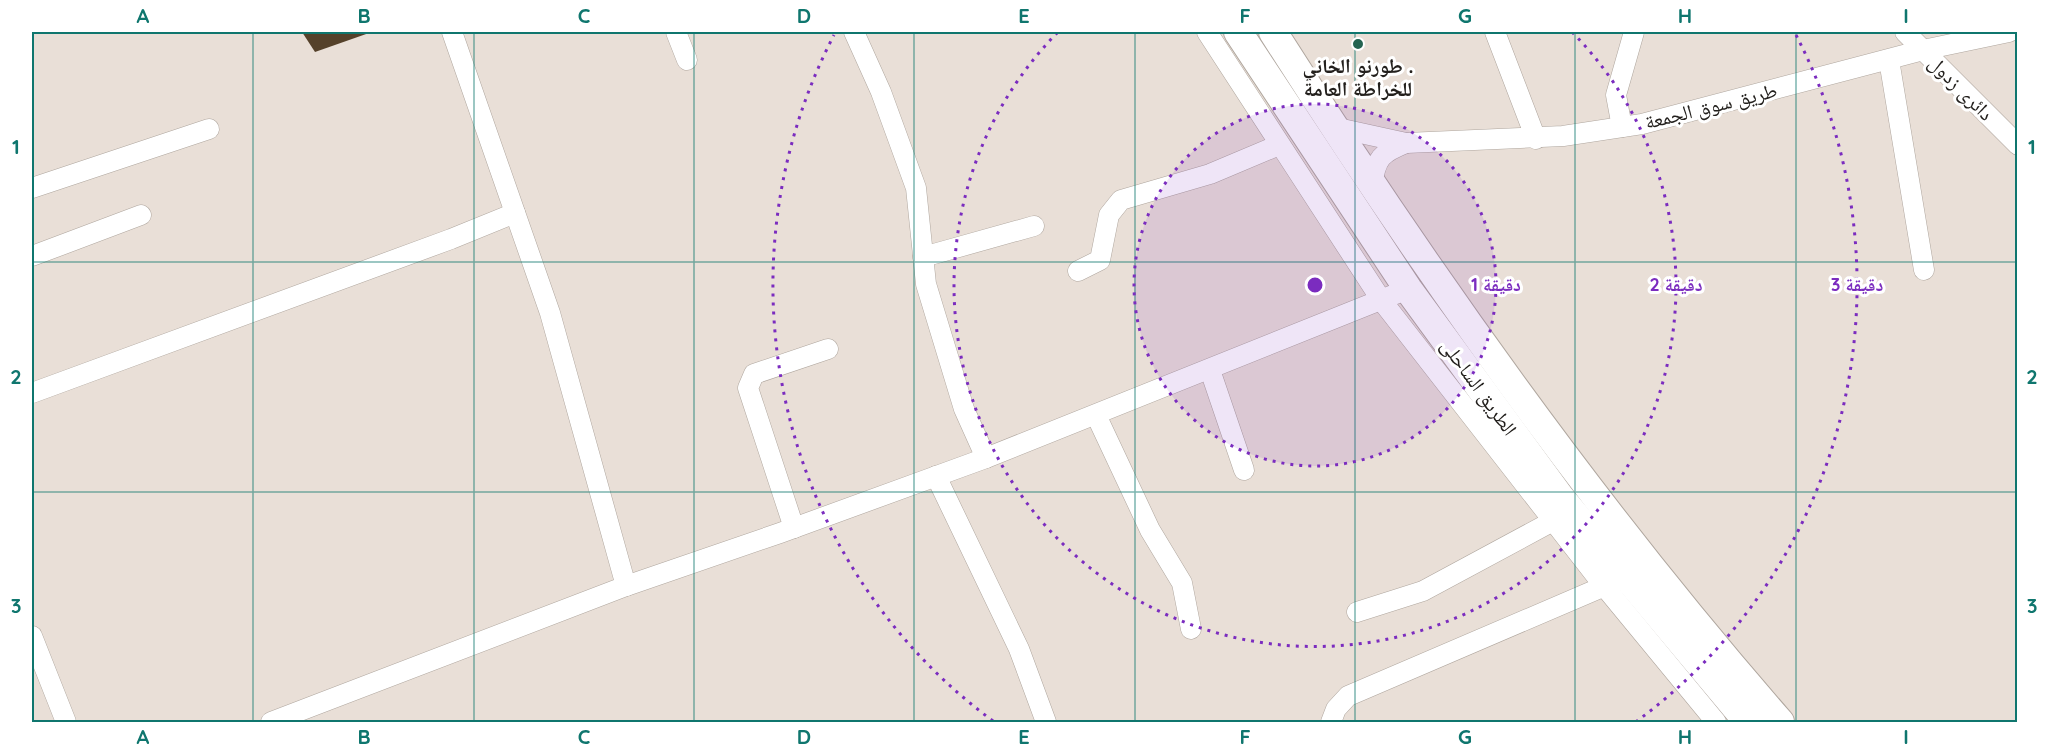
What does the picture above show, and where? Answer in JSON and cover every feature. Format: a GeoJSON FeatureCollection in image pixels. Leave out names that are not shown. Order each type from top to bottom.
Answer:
{"type":"FeatureCollection","features":[{"type":"Feature","properties":{"kind":"highway","name":"الطريق الساحلى"},"geometry":{"type":"LineString","coordinates":[[1238,32],[1395,295],[1560,497],[1614,582],[1748,723]]}},
{"type":"Feature","properties":{"kind":"highway","name":"الطريق الساحلى"},"geometry":{"type":"LineString","coordinates":[[1273,32],[1372,185],[1524,404],[1651,567],[1780,723]]}},
{"type":"Feature","properties":{"kind":"street"},"geometry":{"type":"LineString","coordinates":[[452,32],[550,313],[626,586]]}},
{"type":"Feature","properties":{"kind":"street"},"geometry":{"type":"LineString","coordinates":[[676,32],[687,60]]}},
{"type":"Feature","properties":{"kind":"street"},"geometry":{"type":"LineString","coordinates":[[854,32],[881,92],[916,188],[926,284],[964,409],[986,458]]}},
{"type":"Feature","properties":{"kind":"street"},"geometry":{"type":"LineString","coordinates":[[1207,32],[1279,145],[1395,295],[1553,521],[1614,582],[1716,723]]}},
{"type":"Feature","properties":{"kind":"street"},"geometry":{"type":"LineString","coordinates":[[1495,32],[1536,139]]}},
{"type":"Feature","properties":{"kind":"street"},"geometry":{"type":"LineString","coordinates":[[1622,127],[1616,94],[1634,32]]}},
{"type":"Feature","properties":{"kind":"street","name":"دائرى زدول"},"geometry":{"type":"LineString","coordinates":[[1905,32],[2018,144]]}},
{"type":"Feature","properties":{"kind":"street","name":"طريق سوق الجمعة"},"geometry":{"type":"LineString","coordinates":[[1333,127],[1406,143],[1536,139],[1622,127],[1923,51],[2009,32]]}},
{"type":"Feature","properties":{"kind":"street"},"geometry":{"type":"LineString","coordinates":[[1889,60],[1924,270]]}},
{"type":"Feature","properties":{"kind":"street"},"geometry":{"type":"LineString","coordinates":[[32,188],[209,129]]}},
{"type":"Feature","properties":{"kind":"street","name":"طريق سوق الجمعة"},"geometry":{"type":"LineString","coordinates":[[1372,185],[1375,164],[1386,151],[1406,143]]}},
{"type":"Feature","properties":{"kind":"street"},"geometry":{"type":"LineString","coordinates":[[1078,271],[1100,260],[1109,215],[1121,200],[1210,174],[1279,145]]}},
{"type":"Feature","properties":{"kind":"street"},"geometry":{"type":"LineString","coordinates":[[32,393],[515,213]]}},
{"type":"Feature","properties":{"kind":"street"},"geometry":{"type":"LineString","coordinates":[[32,256],[141,215]]}},
{"type":"Feature","properties":{"kind":"street"},"geometry":{"type":"LineString","coordinates":[[923,257],[1034,226]]}},
{"type":"Feature","properties":{"kind":"street"},"geometry":{"type":"LineString","coordinates":[[271,723],[626,586],[986,458],[1395,295]]}},
{"type":"Feature","properties":{"kind":"street"},"geometry":{"type":"LineString","coordinates":[[794,528],[748,388],[754,374],[828,349]]}},
{"type":"Feature","properties":{"kind":"street"},"geometry":{"type":"LineString","coordinates":[[1210,370],[1244,470]]}},
{"type":"Feature","properties":{"kind":"street"},"geometry":{"type":"LineString","coordinates":[[1096,415],[1150,530],[1182,583],[1191,629]]}},
{"type":"Feature","properties":{"kind":"street"},"geometry":{"type":"LineString","coordinates":[[936,476],[1019,649],[1046,723]]}},
{"type":"Feature","properties":{"kind":"street"},"geometry":{"type":"LineString","coordinates":[[1357,612],[1424,591],[1553,521]]}},
{"type":"Feature","properties":{"kind":"street"},"geometry":{"type":"LineString","coordinates":[[1331,723],[1336,709],[1348,696],[1651,567]]}},
{"type":"Feature","properties":{"kind":"street"},"geometry":{"type":"LineString","coordinates":[[32,636],[66,723]]}},
{"type":"Feature","properties":{"kind":"building"},"geometry":{"type":"Polygon","coordinates":[[[302,32],[369,32],[369,33],[315,52],[302,32]]]}},
{"type":"Feature","properties":{"kind":"place","name":"طورنو الخاني . للخراطة العامة"},"geometry":{"type":"Point","coordinates":[1358,44]}}]}
